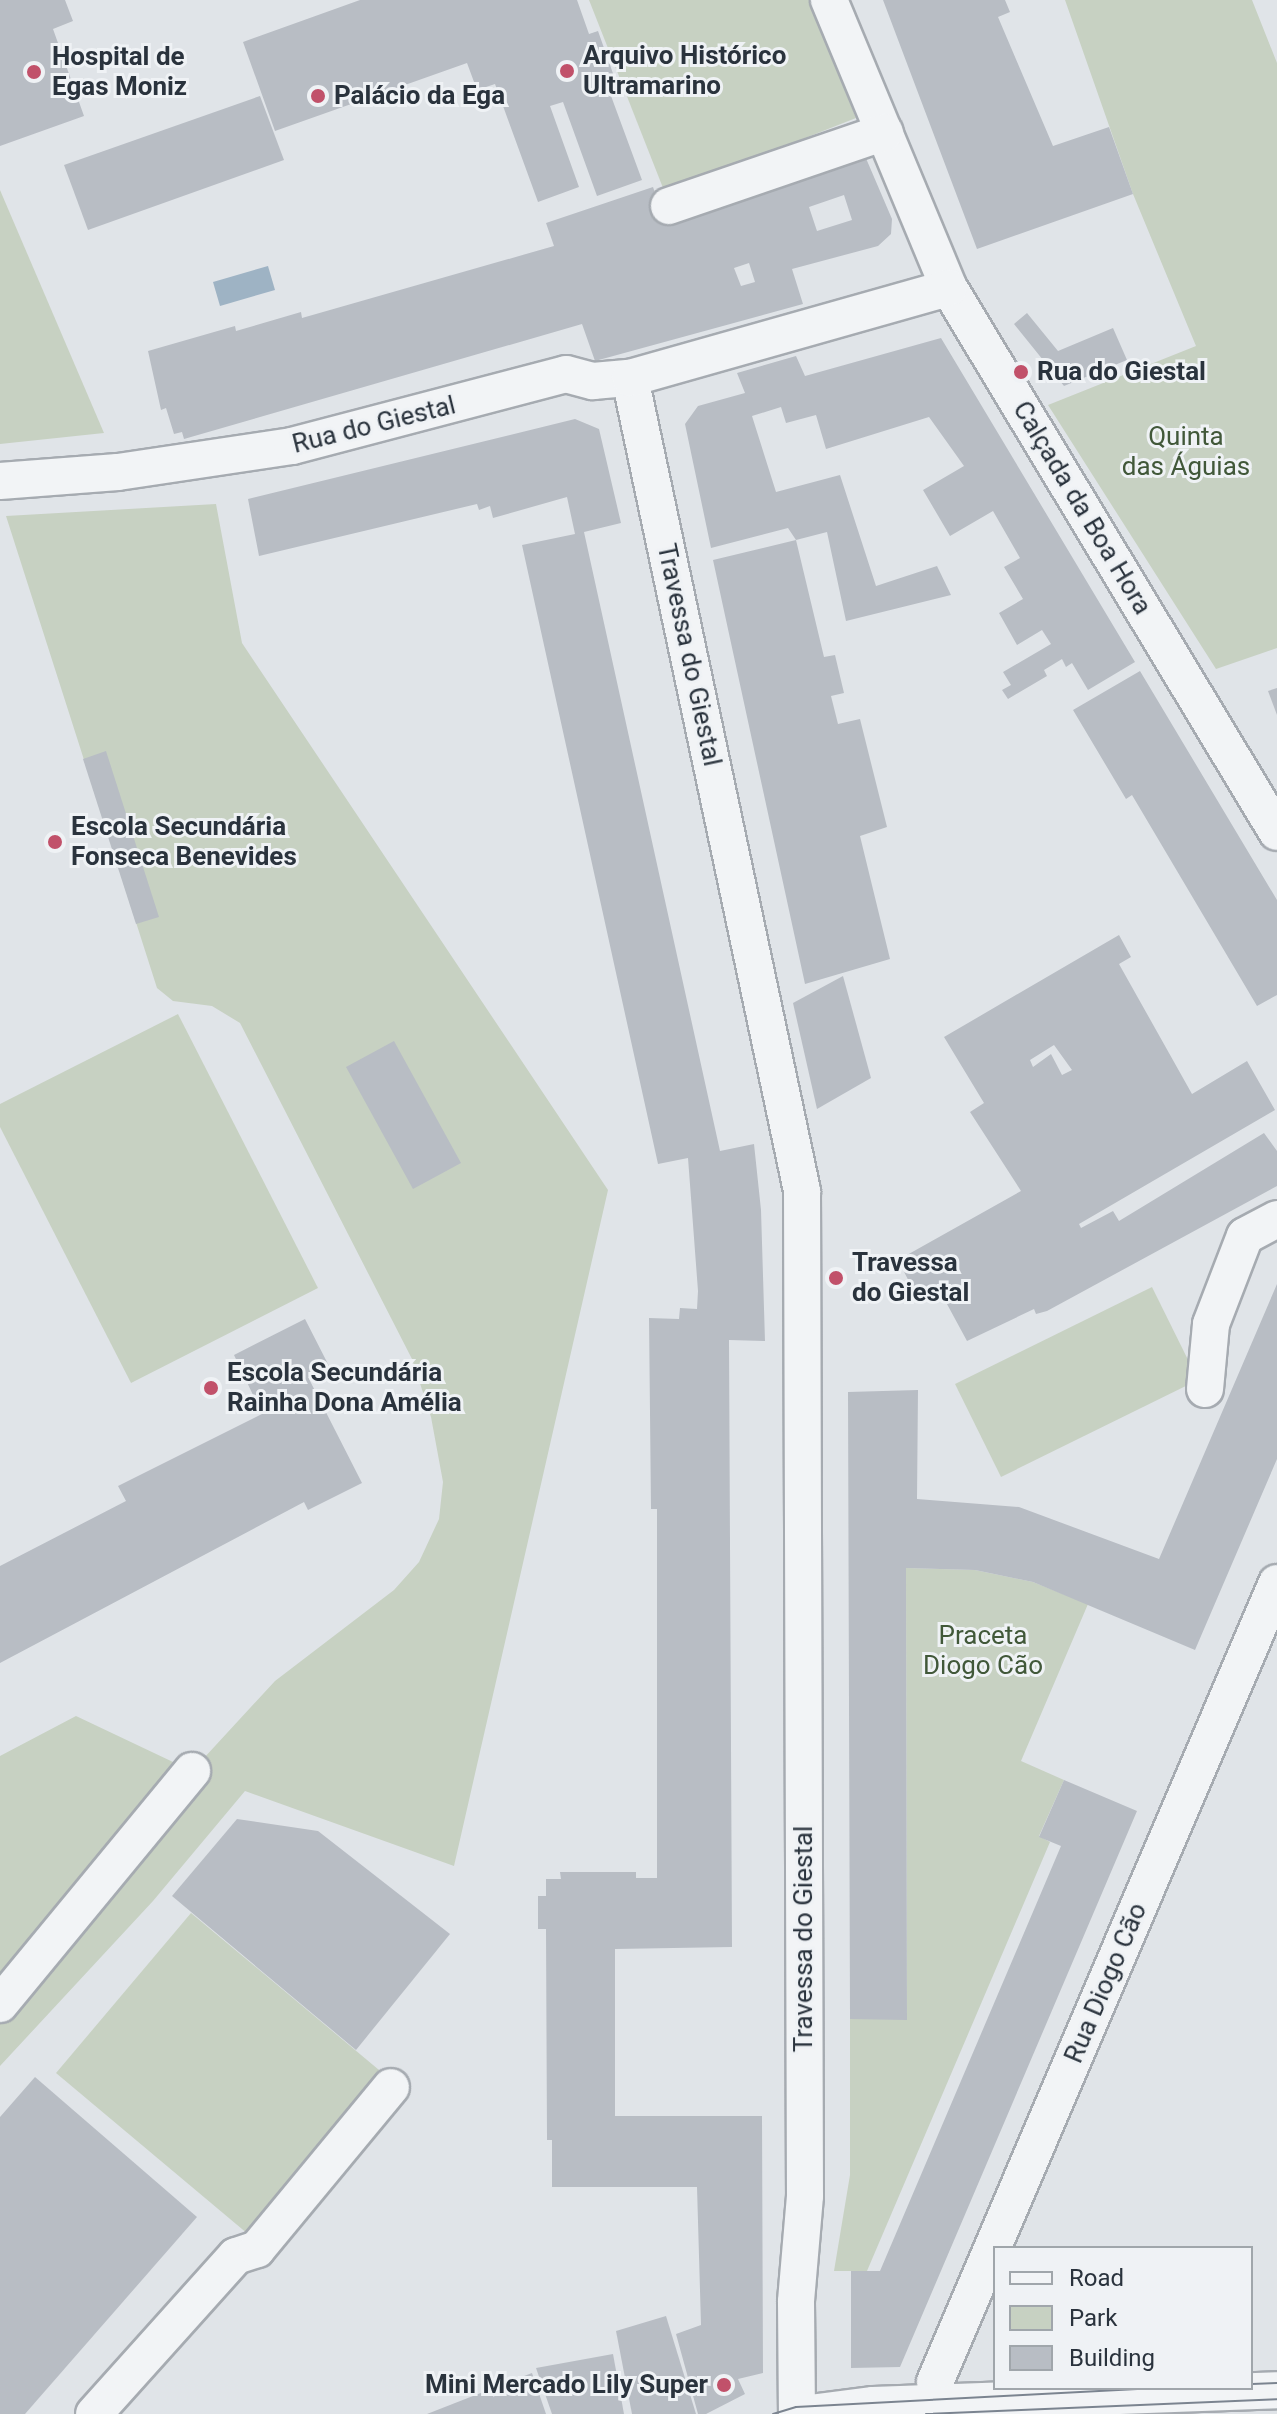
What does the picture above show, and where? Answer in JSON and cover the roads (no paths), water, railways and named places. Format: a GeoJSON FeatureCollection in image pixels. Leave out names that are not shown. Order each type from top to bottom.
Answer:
{"type":"FeatureCollection","features":[{"type":"Feature","properties":{"kind":"street","name":"Calçada da Boa Hora"},"geometry":{"type":"LineString","coordinates":[[829,0],[949,288],[1277,832]]}},
{"type":"Feature","properties":{"kind":"street"},"geometry":{"type":"LineString","coordinates":[[669,206],[885,132]]}},
{"type":"Feature","properties":{"kind":"street","name":"Rua do Giestal"},"geometry":{"type":"LineString","coordinates":[[0,481],[118,472],[292,446],[566,374],[593,381],[630,378],[949,288]]}},
{"type":"Feature","properties":{"kind":"street","name":"Travessa do Giestal"},"geometry":{"type":"LineString","coordinates":[[630,378],[802,1191],[805,2196],[796,2302],[799,2414]]}},
{"type":"Feature","properties":{"kind":"street"},"geometry":{"type":"LineString","coordinates":[[1205,1389],[1211,1324],[1245,1236],[1277,1219]]}},
{"type":"Feature","properties":{"kind":"street","name":"Rua Diogo Cão"},"geometry":{"type":"LineString","coordinates":[[993,2246],[1277,1583]]}},
{"type":"Feature","properties":{"kind":"street"},"geometry":{"type":"LineString","coordinates":[[0,2004],[192,1771]]}},
{"type":"Feature","properties":{"kind":"street"},"geometry":{"type":"LineString","coordinates":[[94,2414],[236,2256],[257,2249],[391,2087]]}},
{"type":"Feature","properties":{"kind":"street","name":"Rua Diogo Cão"},"geometry":{"type":"LineString","coordinates":[[935,2382],[993,2246]]}},
{"type":"Feature","properties":{"kind":"street"},"geometry":{"type":"LineString","coordinates":[[799,2414],[873,2405],[1277,2390]]}},
{"type":"Feature","properties":{"kind":"water"},"geometry":{"type":"Polygon","coordinates":[[[268,266],[275,290],[220,306],[213,282],[268,266]]]}},
{"type":"Feature","properties":{"kind":"tram line"},"geometry":{"type":"LineString","coordinates":[[1253,2384],[1277,2383]]}},
{"type":"Feature","properties":{"kind":"tram line"},"geometry":{"type":"LineString","coordinates":[[773,2414],[796,2407],[1119,2390]]}},
{"type":"Feature","properties":{"kind":"tram line"},"geometry":{"type":"LineString","coordinates":[[926,2414],[1277,2399]]}},
{"type":"Feature","properties":{"kind":"place","name":"Arquivo Histórico Ultramarino"},"geometry":{"type":"Point","coordinates":[567,71]}},
{"type":"Feature","properties":{"kind":"place","name":"Hospital de Egas Moniz"},"geometry":{"type":"Point","coordinates":[34,72]}},
{"type":"Feature","properties":{"kind":"place","name":"Palácio da Ega"},"geometry":{"type":"Point","coordinates":[318,96]}},
{"type":"Feature","properties":{"kind":"place","name":"Rua do Giestal"},"geometry":{"type":"Point","coordinates":[1021,372]}},
{"type":"Feature","properties":{"kind":"place","name":"Escola Secundária Fonseca Benevides"},"geometry":{"type":"Point","coordinates":[55,842]}},
{"type":"Feature","properties":{"kind":"place","name":"Travessa do Giestal"},"geometry":{"type":"Point","coordinates":[836,1278]}},
{"type":"Feature","properties":{"kind":"place","name":"Escola Secundária Rainha Dona Amélia"},"geometry":{"type":"Point","coordinates":[211,1388]}},
{"type":"Feature","properties":{"kind":"place","name":"Mini Mercado Lily Super"},"geometry":{"type":"Point","coordinates":[724,2385]}},
{"type":"Feature","properties":{"kind":"park label","name":"Quinta das Águias"},"geometry":{"type":"Point","coordinates":[1186,452]}},
{"type":"Feature","properties":{"kind":"park label","name":"Praceta Diogo Cão"},"geometry":{"type":"Point","coordinates":[983,1651]}}]}
